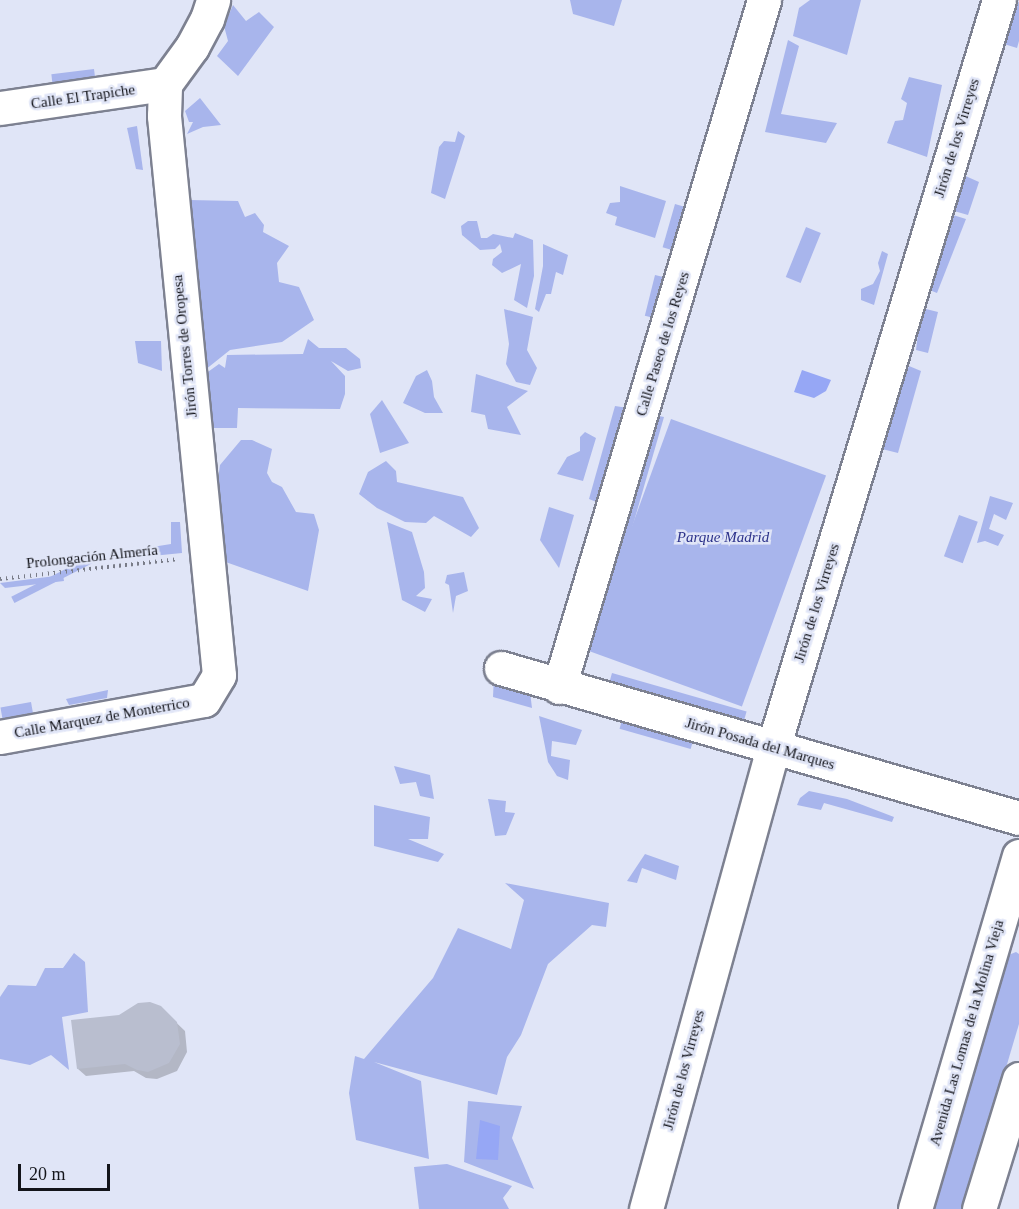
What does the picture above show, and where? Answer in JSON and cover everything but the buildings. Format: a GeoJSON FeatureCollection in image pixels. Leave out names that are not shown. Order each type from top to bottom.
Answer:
{"type":"FeatureCollection","features":[{"type":"Feature","properties":{"kind":"street"},"geometry":{"type":"LineString","coordinates":[[165,84],[192,47],[207,19],[213,0]]}},
{"type":"Feature","properties":{"kind":"street","name":"Calle Paseo de los Reyes"},"geometry":{"type":"LineString","coordinates":[[559,687],[729,127],[764,0]]}},
{"type":"Feature","properties":{"kind":"street","name":"Jirón de los Virreyes"},"geometry":{"type":"LineString","coordinates":[[646,1209],[773,747],[999,0]]}},
{"type":"Feature","properties":{"kind":"street","name":"Calle El Trapiche"},"geometry":{"type":"LineString","coordinates":[[0,108],[165,84]]}},
{"type":"Feature","properties":{"kind":"street","name":"Jirón Torres de Oropesa"},"geometry":{"type":"LineString","coordinates":[[165,84],[165,152],[219,675],[204,700]]}},
{"type":"Feature","properties":{"kind":"street","name":"Jirón Posada del Marques"},"geometry":{"type":"LineString","coordinates":[[501,668],[559,687],[1019,818]]}},
{"type":"Feature","properties":{"kind":"street","name":"Calle Marquez de Monterrico"},"geometry":{"type":"LineString","coordinates":[[0,737],[204,700]]}},
{"type":"Feature","properties":{"kind":"street","name":"Avenida Las Lomas de la Molina Vieja"},"geometry":{"type":"LineString","coordinates":[[915,1209],[1006,944],[1019,856]]}},
{"type":"Feature","properties":{"kind":"street"},"geometry":{"type":"LineString","coordinates":[[979,1209],[1019,1079]]}},
{"type":"Feature","properties":{"kind":"path","name":"Prolongación Almería"},"geometry":{"type":"LineString","coordinates":[[0,579],[187,558]]}},
{"type":"Feature","properties":{"kind":"green space"},"geometry":{"type":"Polygon","coordinates":[[[570,0],[622,0],[614,26],[573,14],[570,0]]]}},
{"type":"Feature","properties":{"kind":"green space"},"geometry":{"type":"Polygon","coordinates":[[[810,0],[861,0],[847,55],[793,36],[799,8],[810,0]]]}},
{"type":"Feature","properties":{"kind":"green space"},"geometry":{"type":"Polygon","coordinates":[[[1019,1],[1019,41],[1017,48],[1004,44],[1019,1]]]}},
{"type":"Feature","properties":{"kind":"green space"},"geometry":{"type":"Polygon","coordinates":[[[233,5],[246,21],[259,12],[274,27],[238,76],[217,56],[228,41],[224,26],[233,5]]]}},
{"type":"Feature","properties":{"kind":"green space"},"geometry":{"type":"Polygon","coordinates":[[[788,40],[799,46],[781,114],[837,123],[826,143],[765,132],[788,40]]]}},
{"type":"Feature","properties":{"kind":"green space"},"geometry":{"type":"Polygon","coordinates":[[[94,69],[96,86],[53,91],[51,74],[94,69]]]}},
{"type":"Feature","properties":{"kind":"green space"},"geometry":{"type":"Polygon","coordinates":[[[909,77],[942,85],[927,157],[887,143],[895,121],[903,120],[907,103],[901,99],[909,77]]]}},
{"type":"Feature","properties":{"kind":"green space"},"geometry":{"type":"Polygon","coordinates":[[[200,98],[221,125],[203,127],[187,134],[193,122],[189,122],[185,111],[200,98]]]}},
{"type":"Feature","properties":{"kind":"green space"},"geometry":{"type":"Polygon","coordinates":[[[137,126],[143,170],[136,169],[127,128],[137,126]]]}},
{"type":"Feature","properties":{"kind":"green space"},"geometry":{"type":"Polygon","coordinates":[[[458,131],[465,136],[445,199],[431,193],[439,147],[444,141],[455,142],[458,131]]]}},
{"type":"Feature","properties":{"kind":"green space"},"geometry":{"type":"Polygon","coordinates":[[[961,174],[979,182],[968,215],[954,211],[961,174]]]}},
{"type":"Feature","properties":{"kind":"green space"},"geometry":{"type":"Polygon","coordinates":[[[620,186],[666,201],[655,238],[615,225],[617,217],[606,213],[610,203],[620,202],[620,186]]]}},
{"type":"Feature","properties":{"kind":"green space"},"geometry":{"type":"Polygon","coordinates":[[[189,200],[238,201],[245,217],[255,213],[264,225],[263,232],[289,246],[277,263],[279,282],[299,287],[314,320],[282,342],[230,350],[200,374],[189,200]]]}},
{"type":"Feature","properties":{"kind":"green space"},"geometry":{"type":"Polygon","coordinates":[[[675,204],[689,208],[677,251],[663,247],[675,204]]]}},
{"type":"Feature","properties":{"kind":"green space"},"geometry":{"type":"Polygon","coordinates":[[[953,215],[966,219],[937,293],[922,287],[953,215]]]}},
{"type":"Feature","properties":{"kind":"green space"},"geometry":{"type":"Polygon","coordinates":[[[468,221],[477,221],[481,238],[487,238],[493,234],[513,238],[515,233],[533,240],[534,276],[527,308],[514,300],[521,264],[502,273],[492,265],[493,259],[502,252],[500,244],[495,249],[480,250],[462,235],[461,226],[468,221]]]}},
{"type":"Feature","properties":{"kind":"green space"},"geometry":{"type":"Polygon","coordinates":[[[806,227],[821,233],[801,283],[786,277],[806,227]]]}},
{"type":"Feature","properties":{"kind":"green space"},"geometry":{"type":"Polygon","coordinates":[[[543,244],[568,255],[563,275],[556,272],[551,294],[546,294],[539,312],[535,309],[543,266],[543,244]]]}},
{"type":"Feature","properties":{"kind":"green space"},"geometry":{"type":"Polygon","coordinates":[[[882,251],[888,254],[874,305],[861,300],[861,289],[873,284],[880,271],[878,263],[882,251]]]}},
{"type":"Feature","properties":{"kind":"green space"},"geometry":{"type":"Polygon","coordinates":[[[655,275],[671,279],[660,320],[645,316],[655,275]]]}},
{"type":"Feature","properties":{"kind":"green space"},"geometry":{"type":"Polygon","coordinates":[[[918,307],[938,312],[928,353],[916,350],[918,333],[911,326],[918,307]]]}},
{"type":"Feature","properties":{"kind":"green space"},"geometry":{"type":"Polygon","coordinates":[[[504,309],[533,317],[527,350],[537,368],[530,385],[516,382],[506,364],[509,344],[504,309]]]}},
{"type":"Feature","properties":{"kind":"green space"},"geometry":{"type":"Polygon","coordinates":[[[308,339],[319,348],[346,348],[360,359],[361,368],[348,371],[331,361],[345,376],[345,394],[340,409],[238,408],[237,428],[211,428],[205,374],[219,364],[225,368],[227,355],[303,354],[308,339]]]}},
{"type":"Feature","properties":{"kind":"green space"},"geometry":{"type":"Polygon","coordinates":[[[135,341],[161,341],[162,371],[138,363],[135,341]]]}},
{"type":"Feature","properties":{"kind":"green space"},"geometry":{"type":"Polygon","coordinates":[[[909,366],[921,371],[898,453],[878,448],[909,366]]]}},
{"type":"Feature","properties":{"kind":"green space"},"geometry":{"type":"Polygon","coordinates":[[[427,370],[432,381],[434,397],[443,413],[425,413],[403,403],[416,376],[427,370]]]}},
{"type":"Feature","properties":{"kind":"green space"},"geometry":{"type":"Polygon","coordinates":[[[476,374],[528,391],[507,407],[521,435],[488,429],[485,415],[471,412],[476,374]]]}},
{"type":"Feature","properties":{"kind":"green space"},"geometry":{"type":"Polygon","coordinates":[[[382,400],[409,443],[380,453],[370,414],[382,400]]]}},
{"type":"Feature","properties":{"kind":"green space"},"geometry":{"type":"Polygon","coordinates":[[[615,406],[628,408],[604,505],[589,499],[615,406]]]}},
{"type":"Feature","properties":{"kind":"green space"},"geometry":{"type":"Polygon","coordinates":[[[649,414],[664,417],[597,650],[580,645],[649,414]]]}},
{"type":"Feature","properties":{"kind":"green space","name":"Parque Madrid"},"geometry":{"type":"Polygon","coordinates":[[[671,419],[826,475],[742,707],[587,650],[671,419]]]}},
{"type":"Feature","properties":{"kind":"green space"},"geometry":{"type":"Polygon","coordinates":[[[585,432],[596,438],[583,481],[557,474],[567,457],[580,451],[580,437],[585,432]]]}},
{"type":"Feature","properties":{"kind":"green space"},"geometry":{"type":"Polygon","coordinates":[[[241,440],[252,440],[272,449],[267,473],[272,482],[282,487],[296,512],[314,514],[319,530],[308,591],[220,560],[212,486],[218,479],[220,465],[241,440]]]}},
{"type":"Feature","properties":{"kind":"green space"},"geometry":{"type":"Polygon","coordinates":[[[386,461],[396,471],[397,482],[463,497],[479,528],[471,537],[434,516],[426,523],[405,522],[377,508],[359,494],[368,472],[386,461]]]}},
{"type":"Feature","properties":{"kind":"green space"},"geometry":{"type":"Polygon","coordinates":[[[990,496],[1013,503],[1006,520],[994,514],[989,529],[1004,535],[998,546],[985,541],[977,543],[990,496]]]}},
{"type":"Feature","properties":{"kind":"green space"},"geometry":{"type":"Polygon","coordinates":[[[549,507],[574,515],[559,568],[540,540],[549,507]]]}},
{"type":"Feature","properties":{"kind":"green space"},"geometry":{"type":"Polygon","coordinates":[[[959,515],[978,522],[963,563],[944,556],[959,515]]]}},
{"type":"Feature","properties":{"kind":"green space"},"geometry":{"type":"Polygon","coordinates":[[[171,522],[180,522],[182,553],[122,559],[121,552],[171,544],[171,522]]]}},
{"type":"Feature","properties":{"kind":"green space"},"geometry":{"type":"Polygon","coordinates":[[[387,522],[412,532],[424,572],[425,588],[416,596],[432,599],[425,612],[402,600],[387,522]]]}},
{"type":"Feature","properties":{"kind":"green space"},"geometry":{"type":"Polygon","coordinates":[[[95,554],[98,560],[14,603],[11,597],[95,554]]]}},
{"type":"Feature","properties":{"kind":"green space"},"geometry":{"type":"Polygon","coordinates":[[[464,572],[468,591],[456,596],[453,613],[449,585],[445,583],[447,575],[464,572]]]}},
{"type":"Feature","properties":{"kind":"green space"},"geometry":{"type":"Polygon","coordinates":[[[63,575],[64,581],[5,588],[0,583],[63,575]]]}},
{"type":"Feature","properties":{"kind":"green space"},"geometry":{"type":"Polygon","coordinates":[[[612,673],[747,712],[743,725],[608,686],[612,673]]]}},
{"type":"Feature","properties":{"kind":"green space"},"geometry":{"type":"Polygon","coordinates":[[[494,675],[529,684],[532,708],[493,697],[494,675]]]}},
{"type":"Feature","properties":{"kind":"green space"},"geometry":{"type":"Polygon","coordinates":[[[108,690],[107,698],[69,705],[66,699],[108,690]]]}},
{"type":"Feature","properties":{"kind":"green space"},"geometry":{"type":"Polygon","coordinates":[[[31,702],[33,713],[2,718],[0,707],[31,702]]]}},
{"type":"Feature","properties":{"kind":"green space"},"geometry":{"type":"Polygon","coordinates":[[[539,716],[582,730],[576,745],[552,741],[551,756],[570,760],[568,780],[557,776],[548,762],[539,716]]]}},
{"type":"Feature","properties":{"kind":"green space"},"geometry":{"type":"Polygon","coordinates":[[[622,720],[693,740],[691,749],[620,729],[622,720]]]}},
{"type":"Feature","properties":{"kind":"green space"},"geometry":{"type":"Polygon","coordinates":[[[394,766],[430,775],[434,799],[420,796],[416,782],[400,784],[394,766]]]}},
{"type":"Feature","properties":{"kind":"green space"},"geometry":{"type":"Polygon","coordinates":[[[809,791],[847,799],[894,817],[892,822],[824,803],[821,810],[797,805],[800,798],[809,791]]]}},
{"type":"Feature","properties":{"kind":"green space"},"geometry":{"type":"Polygon","coordinates":[[[488,799],[506,801],[505,812],[515,813],[506,835],[495,836],[488,799]]]}},
{"type":"Feature","properties":{"kind":"green space"},"geometry":{"type":"Polygon","coordinates":[[[374,805],[430,817],[428,839],[408,839],[444,854],[438,862],[374,846],[374,805]]]}},
{"type":"Feature","properties":{"kind":"green space"},"geometry":{"type":"Polygon","coordinates":[[[645,854],[679,866],[676,880],[642,868],[637,883],[627,881],[645,854]]]}},
{"type":"Feature","properties":{"kind":"green space"},"geometry":{"type":"Polygon","coordinates":[[[505,883],[609,903],[606,927],[592,925],[548,964],[521,1035],[507,1057],[497,1095],[374,1062],[421,1081],[429,1159],[356,1140],[349,1093],[355,1056],[364,1059],[433,978],[458,928],[511,949],[524,900],[505,883]]]}},
{"type":"Feature","properties":{"kind":"green space"},"geometry":{"type":"Polygon","coordinates":[[[1016,952],[1019,954],[1019,1024],[964,1209],[928,1209],[1001,958],[1016,952]]]}},
{"type":"Feature","properties":{"kind":"green space"},"geometry":{"type":"Polygon","coordinates":[[[74,953],[85,962],[88,1012],[62,1017],[69,1070],[51,1055],[30,1065],[0,1059],[0,997],[8,985],[36,986],[45,968],[63,968],[74,953]]]}},
{"type":"Feature","properties":{"kind":"green space"},"geometry":{"type":"Polygon","coordinates":[[[468,1101],[522,1106],[512,1138],[534,1189],[464,1162],[468,1101]]]}},
{"type":"Feature","properties":{"kind":"green space"},"geometry":{"type":"Polygon","coordinates":[[[447,1164],[512,1186],[503,1198],[509,1209],[419,1209],[414,1167],[447,1164]]]}},
{"type":"Feature","properties":{"kind":"shaded area"},"geometry":{"type":"Polygon","coordinates":[[[802,370],[831,380],[826,391],[814,398],[794,392],[802,370]]]}},
{"type":"Feature","properties":{"kind":"shaded area"},"geometry":{"type":"Polygon","coordinates":[[[480,1120],[500,1126],[498,1160],[476,1159],[480,1120]]]}}]}
